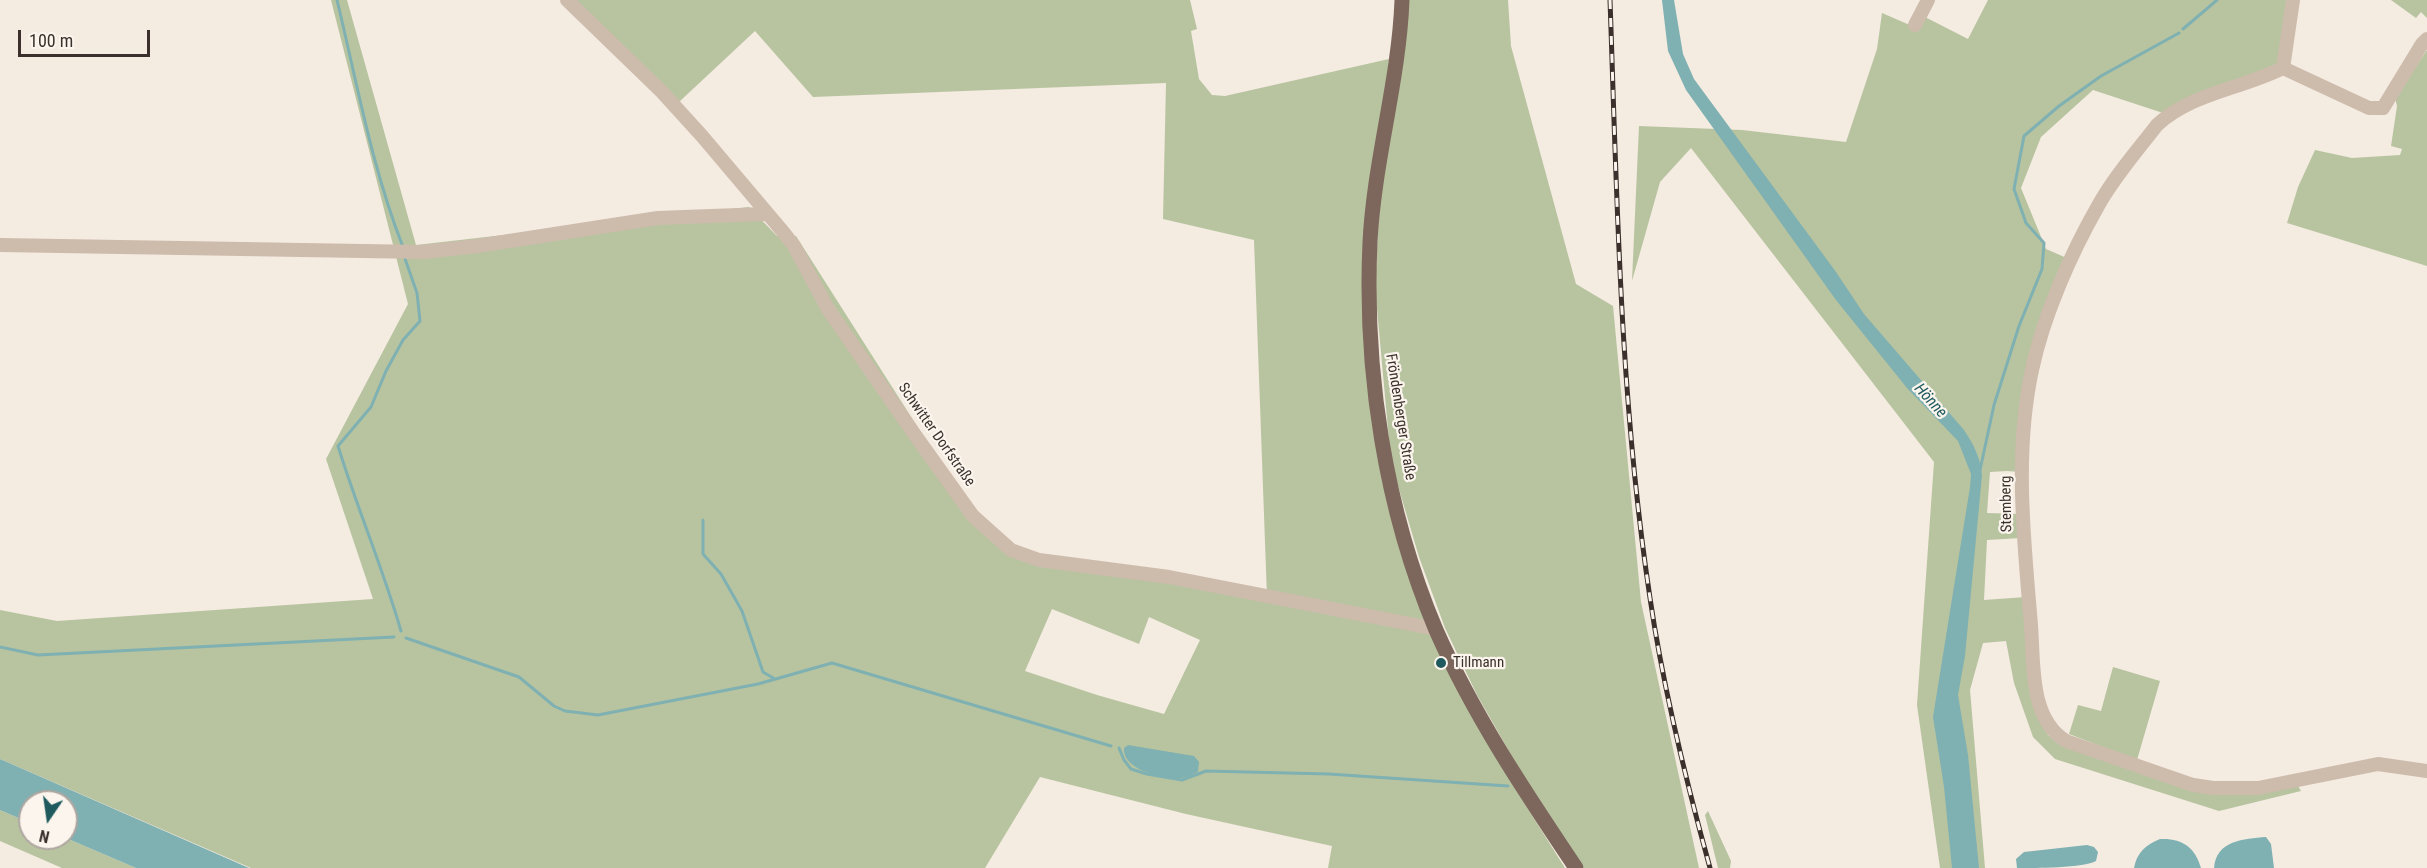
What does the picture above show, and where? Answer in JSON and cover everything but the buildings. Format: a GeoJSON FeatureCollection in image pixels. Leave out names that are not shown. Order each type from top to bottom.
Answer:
{"type":"FeatureCollection","features":[{"type":"Feature","properties":{"kind":"main road","name":"Fröndenberger Straße"},"geometry":{"type":"LineString","coordinates":[[1402,0],[1394,73],[1374,192],[1370,251],[1371,334],[1385,454],[1410,556],[1436,629],[1474,707],[1520,783],[1576,868]]}},
{"type":"Feature","properties":{"kind":"street","name":"Schwitter Dorfstraße"},"geometry":{"type":"LineString","coordinates":[[567,0],[662,92],[794,246],[828,309],[967,507],[1011,550],[1039,560],[1169,577],[1436,629]]}},
{"type":"Feature","properties":{"kind":"street"},"geometry":{"type":"LineString","coordinates":[[1915,25],[1928,0]]}},
{"type":"Feature","properties":{"kind":"street"},"geometry":{"type":"LineString","coordinates":[[2293,0],[2287,54],[2283,68],[2369,108],[2383,108],[2427,39]]}},
{"type":"Feature","properties":{"kind":"street","name":"Stemberg"},"geometry":{"type":"LineString","coordinates":[[2283,68],[2202,97],[2168,115],[2157,125],[2098,205],[2046,316],[2031,372],[2027,399],[2022,483],[2035,682],[2044,721],[2053,734],[2066,741],[2193,784],[2213,788],[2258,788],[2378,764],[2427,771]]}},
{"type":"Feature","properties":{"kind":"street"},"geometry":{"type":"LineString","coordinates":[[0,245],[404,252],[477,246],[658,218],[765,214]]}},
{"type":"Feature","properties":{"kind":"green space"},"geometry":{"type":"Polygon","coordinates":[[[331,0],[347,0],[416,245],[749,207],[777,236],[796,236],[971,511],[1008,548],[1267,597],[1254,240],[1163,219],[1166,83],[813,97],[755,31],[679,102],[576,0],[1190,0],[1197,29],[1191,31],[1199,79],[1212,95],[1225,96],[1389,59],[1364,311],[1411,584],[1516,790],[1565,868],[1328,868],[1332,846],[1186,814],[1040,777],[985,868],[251,868],[78,793],[78,790],[71,790],[0,759],[0,610],[57,621],[373,599],[326,459],[408,304],[331,0]],[[1052,609],[1025,671],[1164,714],[1200,640],[1149,617],[1139,644],[1052,609]]]}},
{"type":"Feature","properties":{"kind":"green space"},"geometry":{"type":"Polygon","coordinates":[[[1409,0],[1508,0],[1511,46],[1576,284],[1613,306],[1641,602],[1699,868],[1584,868],[1526,781],[1477,695],[1445,628],[1419,557],[1391,462],[1375,287],[1380,191],[1409,0]]]}},
{"type":"Feature","properties":{"kind":"green space"},"geometry":{"type":"Polygon","coordinates":[[[1988,0],[2290,0],[2281,62],[2163,113],[2093,90],[2041,137],[2021,188],[2046,249],[2069,259],[2045,313],[2020,472],[1990,472],[1987,513],[2020,514],[2021,538],[1987,540],[1984,600],[2026,597],[2042,723],[2048,735],[2055,741],[2184,786],[2298,786],[2301,791],[2219,811],[2055,759],[2033,737],[2014,683],[2006,641],[1983,643],[1970,690],[1985,868],[1940,868],[1917,705],[1934,462],[1691,148],[1660,182],[1632,281],[1639,126],[1742,130],[1846,142],[1877,49],[1882,13],[1919,29],[1925,17],[1968,39],[1988,0]]]}},
{"type":"Feature","properties":{"kind":"green space"},"geometry":{"type":"Polygon","coordinates":[[[2391,0],[2427,0],[2427,18],[2421,12],[2416,18],[2391,0]]]}},
{"type":"Feature","properties":{"kind":"green space"},"geometry":{"type":"Polygon","coordinates":[[[2427,50],[2427,266],[2287,223],[2298,187],[2315,150],[2352,158],[2400,155],[2402,149],[2391,146],[2397,106],[2395,98],[2427,50]]]}},
{"type":"Feature","properties":{"kind":"green space"},"geometry":{"type":"Polygon","coordinates":[[[2113,667],[2160,681],[2137,760],[2069,734],[2078,705],[2101,711],[2113,667]]]}},
{"type":"Feature","properties":{"kind":"green space"},"geometry":{"type":"Polygon","coordinates":[[[0,810],[18,818],[18,849],[0,841],[0,810]]]}},
{"type":"Feature","properties":{"kind":"green space"},"geometry":{"type":"Polygon","coordinates":[[[1708,811],[1731,861],[1730,868],[1718,868],[1705,815],[1708,811]]]}},
{"type":"Feature","properties":{"kind":"green space"},"geometry":{"type":"Polygon","coordinates":[[[78,843],[136,868],[62,868],[21,850],[78,850],[78,843]]]}},
{"type":"Feature","properties":{"kind":"water","name":"Hönne"},"geometry":{"type":"Polygon","coordinates":[[[1662,0],[1674,0],[1683,54],[1694,79],[1836,272],[1864,314],[1964,430],[1974,446],[1982,475],[1965,656],[1958,695],[1968,755],[1979,868],[1952,868],[1944,787],[1933,717],[1971,474],[1958,441],[1907,388],[1836,300],[1686,90],[1668,51],[1662,0]]]}},
{"type":"Feature","properties":{"kind":"water"},"geometry":{"type":"Polygon","coordinates":[[[1128,745],[1194,756],[1199,762],[1198,772],[1181,778],[1164,777],[1145,772],[1125,756],[1124,748],[1128,745]]]}},
{"type":"Feature","properties":{"kind":"water"},"geometry":{"type":"Polygon","coordinates":[[[0,759],[71,790],[18,790],[18,818],[0,810],[0,759]]]}},
{"type":"Feature","properties":{"kind":"water"},"geometry":{"type":"Polygon","coordinates":[[[78,793],[249,868],[136,868],[78,843],[78,793]]]}},
{"type":"Feature","properties":{"kind":"water"},"geometry":{"type":"Polygon","coordinates":[[[2266,837],[2271,844],[2274,868],[2214,868],[2216,859],[2226,846],[2240,840],[2266,837]]]}},
{"type":"Feature","properties":{"kind":"water"},"geometry":{"type":"Polygon","coordinates":[[[2160,839],[2175,840],[2186,845],[2195,854],[2201,868],[2134,868],[2143,850],[2160,839]]]}},
{"type":"Feature","properties":{"kind":"water"},"geometry":{"type":"Polygon","coordinates":[[[2087,845],[2094,847],[2098,852],[2096,861],[2070,866],[2017,868],[2016,859],[2024,852],[2087,845]]]}},
{"type":"Feature","properties":{"kind":"waterway"},"geometry":{"type":"LineString","coordinates":[[337,0],[382,187],[403,247]]}},
{"type":"Feature","properties":{"kind":"waterway"},"geometry":{"type":"LineString","coordinates":[[2183,29],[2217,0]]}},
{"type":"Feature","properties":{"kind":"waterway"},"geometry":{"type":"LineString","coordinates":[[1980,470],[1994,405],[2019,326],[2042,269],[2044,243],[2026,223],[2014,189],[2024,136],[2059,106],[2101,76],[2179,33]]}},
{"type":"Feature","properties":{"kind":"waterway"},"geometry":{"type":"LineString","coordinates":[[401,631],[338,446],[371,407],[386,371],[403,340],[420,321],[417,293],[404,256]]}},
{"type":"Feature","properties":{"kind":"waterway"},"geometry":{"type":"LineString","coordinates":[[703,520],[703,554],[721,574],[742,611],[763,672],[775,679]]}},
{"type":"Feature","properties":{"kind":"waterway"},"geometry":{"type":"LineString","coordinates":[[0,647],[38,655],[394,637]]}},
{"type":"Feature","properties":{"kind":"waterway"},"geometry":{"type":"LineString","coordinates":[[406,638],[519,677],[554,706],[565,711],[598,715],[758,684],[832,663],[1111,746]]}},
{"type":"Feature","properties":{"kind":"waterway"},"geometry":{"type":"LineString","coordinates":[[1119,748],[1131,769],[1182,780],[1206,771],[1329,774],[1508,786]]}},
{"type":"Feature","properties":{"kind":"railway"},"geometry":{"type":"LineString","coordinates":[[1610,0],[1621,299],[1640,524],[1655,632],[1668,700],[1710,868]]}},
{"type":"Feature","properties":{"kind":"place","name":"Tillmann"},"geometry":{"type":"Point","coordinates":[1441,663]}}]}
